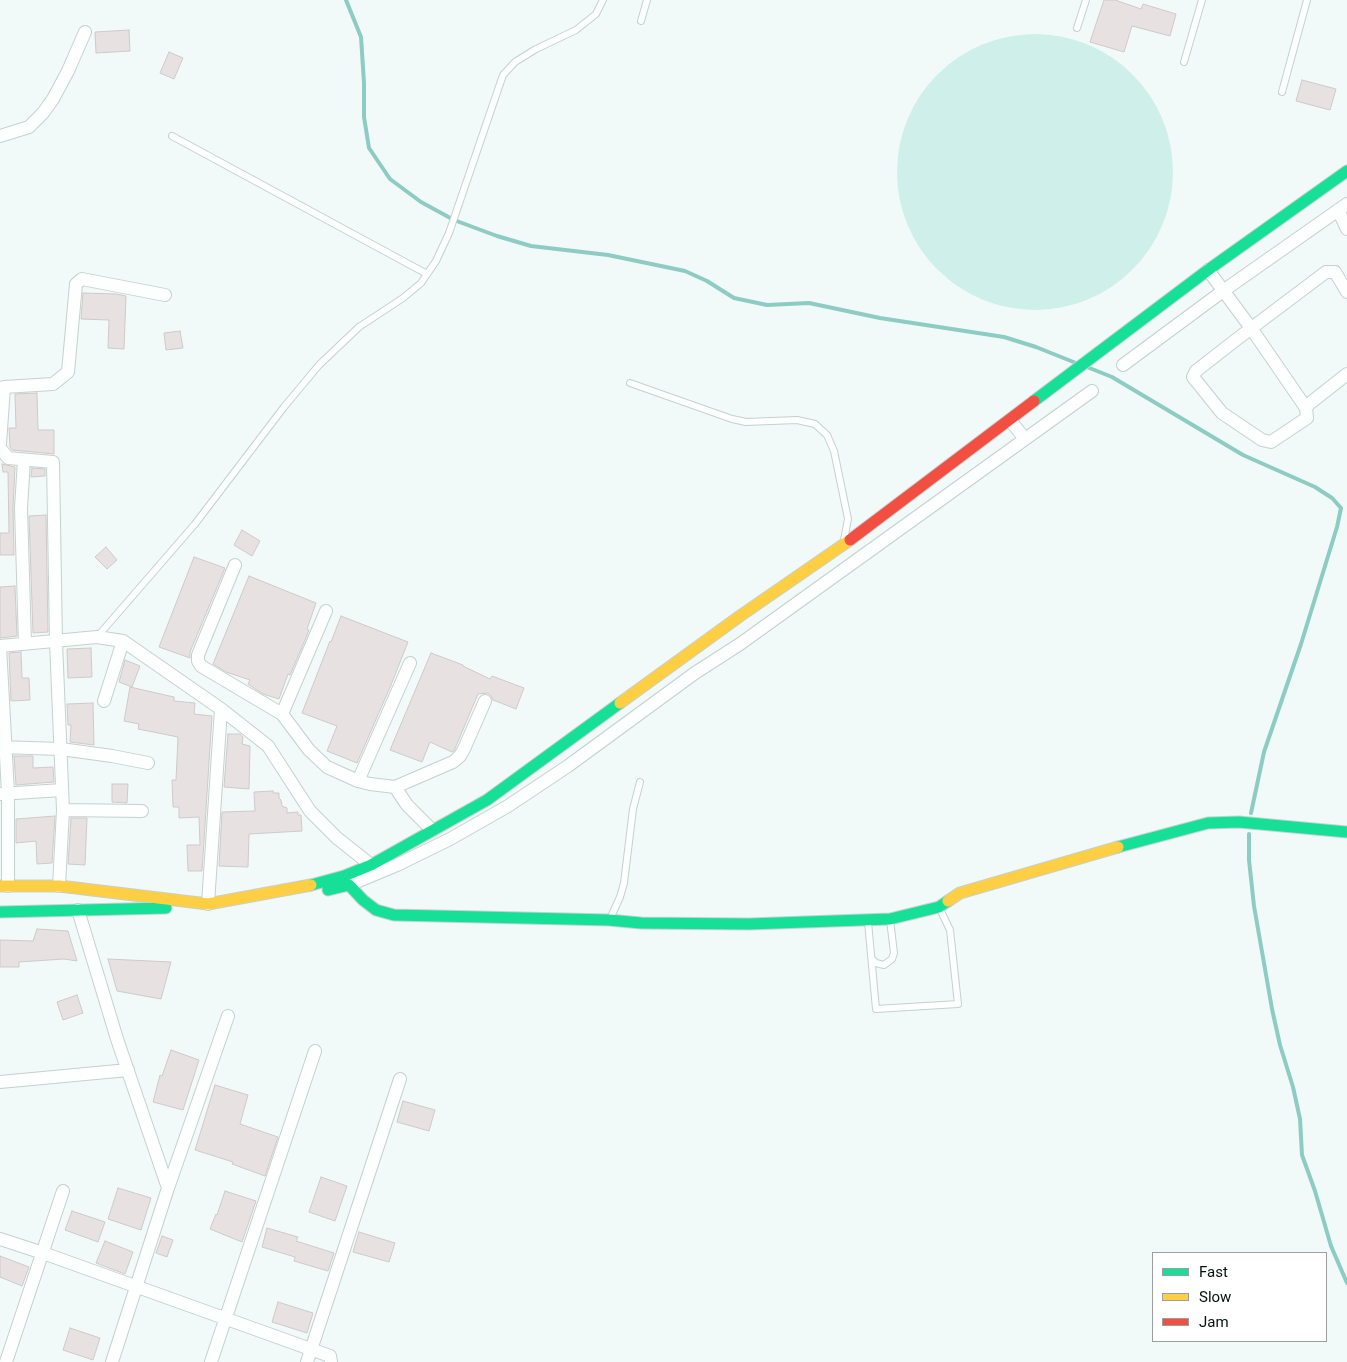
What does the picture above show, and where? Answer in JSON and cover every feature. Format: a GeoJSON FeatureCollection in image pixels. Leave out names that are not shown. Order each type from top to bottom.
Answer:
{"type":"FeatureCollection","features":[{"type":"Feature","properties":{"kind":"street"},"geometry":{"type":"LineString","coordinates":[[0,136],[29,127],[43,113],[68,71],[85,32]]}},
{"type":"Feature","properties":{"kind":"street"},"geometry":{"type":"LineString","coordinates":[[370,865],[337,838],[310,811],[268,746],[221,709],[123,641],[97,637],[0,646],[4,793],[4,886],[59,886],[208,904],[315,884],[344,876],[370,865],[487,800],[740,616],[842,546],[1208,270],[1347,171]]}},
{"type":"Feature","properties":{"kind":"street"},"geometry":{"type":"LineString","coordinates":[[1123,365],[1223,291],[1342,207],[1347,228]]}},
{"type":"Feature","properties":{"kind":"street"},"geometry":{"type":"LineString","coordinates":[[1208,270],[1251,328],[1306,408],[1307,418],[1271,442],[1262,440],[1222,412],[1193,377],[1196,371],[1251,328],[1326,272],[1335,272],[1347,292]]}},
{"type":"Feature","properties":{"kind":"street"},"geometry":{"type":"LineString","coordinates":[[0,444],[4,387],[53,384],[68,372],[76,284],[82,279],[164,295]]}},
{"type":"Feature","properties":{"kind":"street"},"geometry":{"type":"LineString","coordinates":[[1306,408],[1347,374]]}},
{"type":"Feature","properties":{"kind":"street"},"geometry":{"type":"LineString","coordinates":[[0,912],[194,907],[267,903],[350,885],[397,865],[508,806],[576,761],[1092,391]]}},
{"type":"Feature","properties":{"kind":"street"},"geometry":{"type":"LineString","coordinates":[[1010,420],[1025,439]]}},
{"type":"Feature","properties":{"kind":"street"},"geometry":{"type":"LineString","coordinates":[[0,448],[8,458],[53,462],[56,642],[63,810],[59,886]]}},
{"type":"Feature","properties":{"kind":"street"},"geometry":{"type":"LineString","coordinates":[[24,460],[21,508],[25,644]]}},
{"type":"Feature","properties":{"kind":"street"},"geometry":{"type":"LineString","coordinates":[[235,565],[198,655],[198,661],[201,666],[282,714],[318,760],[327,767],[358,781],[395,787],[453,762],[460,756],[485,701]]}},
{"type":"Feature","properties":{"kind":"street"},"geometry":{"type":"LineString","coordinates":[[282,714],[326,610]]}},
{"type":"Feature","properties":{"kind":"street"},"geometry":{"type":"LineString","coordinates":[[104,701],[123,641]]}},
{"type":"Feature","properties":{"kind":"street"},"geometry":{"type":"LineString","coordinates":[[358,781],[410,662]]}},
{"type":"Feature","properties":{"kind":"street"},"geometry":{"type":"LineString","coordinates":[[208,904],[221,709]]}},
{"type":"Feature","properties":{"kind":"street"},"geometry":{"type":"LineString","coordinates":[[3,746],[61,749],[148,763]]}},
{"type":"Feature","properties":{"kind":"street"},"geometry":{"type":"LineString","coordinates":[[395,787],[407,805],[432,830]]}},
{"type":"Feature","properties":{"kind":"street"},"geometry":{"type":"LineString","coordinates":[[4,793],[62,790]]}},
{"type":"Feature","properties":{"kind":"street"},"geometry":{"type":"LineString","coordinates":[[63,810],[142,811]]}},
{"type":"Feature","properties":{"kind":"street"},"geometry":{"type":"LineString","coordinates":[[350,885],[363,900],[376,910],[394,915],[609,920],[641,924],[749,924],[890,919],[939,907],[960,893],[1174,831],[1208,823],[1239,822],[1347,832]]}},
{"type":"Feature","properties":{"kind":"street"},"geometry":{"type":"LineString","coordinates":[[78,910],[128,1070],[168,1188]]}},
{"type":"Feature","properties":{"kind":"street"},"geometry":{"type":"LineString","coordinates":[[112,1362],[168,1188],[228,1016]]}},
{"type":"Feature","properties":{"kind":"street"},"geometry":{"type":"LineString","coordinates":[[211,1362],[227,1319],[315,1051]]}},
{"type":"Feature","properties":{"kind":"street"},"geometry":{"type":"LineString","coordinates":[[0,1082],[128,1070]]}},
{"type":"Feature","properties":{"kind":"street"},"geometry":{"type":"LineString","coordinates":[[307,1362],[400,1079]]}},
{"type":"Feature","properties":{"kind":"street"},"geometry":{"type":"LineString","coordinates":[[6,1362],[63,1191]]}},
{"type":"Feature","properties":{"kind":"street"},"geometry":{"type":"LineString","coordinates":[[0,1239],[330,1356],[331,1362]]}},
{"type":"Feature","properties":{"kind":"lane"},"geometry":{"type":"LineString","coordinates":[[97,637],[195,524],[318,365],[359,327],[422,283],[436,261],[449,233],[504,75],[514,62],[576,30],[596,14],[603,0]]}},
{"type":"Feature","properties":{"kind":"lane"},"geometry":{"type":"LineString","coordinates":[[641,21],[647,0]]}},
{"type":"Feature","properties":{"kind":"lane"},"geometry":{"type":"LineString","coordinates":[[1077,28],[1086,0]]}},
{"type":"Feature","properties":{"kind":"lane"},"geometry":{"type":"LineString","coordinates":[[1184,62],[1202,0]]}},
{"type":"Feature","properties":{"kind":"lane"},"geometry":{"type":"LineString","coordinates":[[1282,92],[1308,0]]}},
{"type":"Feature","properties":{"kind":"lane"},"geometry":{"type":"LineString","coordinates":[[172,136],[427,274]]}},
{"type":"Feature","properties":{"kind":"lane"},"geometry":{"type":"LineString","coordinates":[[630,383],[732,419],[746,422],[797,420],[815,424],[827,435],[834,451],[848,519],[842,546]]}},
{"type":"Feature","properties":{"kind":"lane"},"geometry":{"type":"LineString","coordinates":[[609,920],[620,897],[624,883],[633,810],[640,782]]}},
{"type":"Feature","properties":{"kind":"lane"},"geometry":{"type":"LineString","coordinates":[[868,920],[876,1009],[958,1004],[950,930],[939,907]]}},
{"type":"Feature","properties":{"kind":"lane"},"geometry":{"type":"LineString","coordinates":[[871,958],[876,963],[884,965],[892,959],[894,953],[890,919]]}},
{"type":"Feature","properties":{"kind":"green space"},"geometry":{"type":"Polygon","coordinates":[[[1049,34],[1088,44],[1100,50],[1123,65],[1142,84],[1163,119],[1171,145],[1173,172],[1171,199],[1163,225],[1150,249],[1133,270],[1112,287],[1088,300],[1049,310],[1021,310],[982,300],[970,294],[947,279],[928,260],[907,225],[899,199],[897,158],[907,119],[913,107],[928,84],[947,65],[982,44],[1008,36],[1049,34]]]}},
{"type":"Feature","properties":{"kind":"building"},"geometry":{"type":"Polygon","coordinates":[[[1104,0],[1115,0],[1141,9],[1143,4],[1176,14],[1170,36],[1132,26],[1124,52],[1090,42],[1104,0]]]}},
{"type":"Feature","properties":{"kind":"building"},"geometry":{"type":"Polygon","coordinates":[[[129,30],[130,51],[96,53],[95,32],[129,30]]]}},
{"type":"Feature","properties":{"kind":"building"},"geometry":{"type":"Polygon","coordinates":[[[169,52],[183,58],[174,79],[160,73],[169,52]]]}},
{"type":"Feature","properties":{"kind":"building"},"geometry":{"type":"Polygon","coordinates":[[[1302,80],[1336,89],[1330,110],[1296,101],[1302,80]]]}},
{"type":"Feature","properties":{"kind":"building"},"geometry":{"type":"Polygon","coordinates":[[[83,293],[126,296],[124,349],[108,348],[109,320],[81,319],[83,293]]]}},
{"type":"Feature","properties":{"kind":"building"},"geometry":{"type":"Polygon","coordinates":[[[180,331],[183,348],[166,350],[164,333],[180,331]]]}},
{"type":"Feature","properties":{"kind":"building"},"geometry":{"type":"Polygon","coordinates":[[[37,393],[38,430],[54,430],[54,454],[12,450],[10,447],[9,428],[16,428],[15,394],[37,393]]]}},
{"type":"Feature","properties":{"kind":"building"},"geometry":{"type":"Polygon","coordinates":[[[2,464],[15,467],[13,508],[14,555],[0,555],[0,533],[9,533],[8,472],[3,472],[2,464]]]}},
{"type":"Feature","properties":{"kind":"building"},"geometry":{"type":"Polygon","coordinates":[[[32,468],[45,469],[45,476],[31,477],[32,468]]]}},
{"type":"Feature","properties":{"kind":"building"},"geometry":{"type":"Polygon","coordinates":[[[46,515],[48,632],[33,633],[29,516],[46,515]]]}},
{"type":"Feature","properties":{"kind":"building"},"geometry":{"type":"Polygon","coordinates":[[[242,530],[260,541],[252,556],[234,545],[242,530]]]}},
{"type":"Feature","properties":{"kind":"building"},"geometry":{"type":"Polygon","coordinates":[[[106,547],[117,560],[107,569],[95,557],[106,547]]]}},
{"type":"Feature","properties":{"kind":"building"},"geometry":{"type":"Polygon","coordinates":[[[194,557],[225,568],[190,652],[190,658],[159,647],[194,557]]]}},
{"type":"Feature","properties":{"kind":"building"},"geometry":{"type":"Polygon","coordinates":[[[249,576],[316,603],[307,629],[309,630],[290,675],[288,674],[279,699],[263,694],[248,684],[250,680],[226,672],[213,664],[249,576]]]}},
{"type":"Feature","properties":{"kind":"building"},"geometry":{"type":"Polygon","coordinates":[[[15,586],[17,636],[0,638],[0,587],[15,586]]]}},
{"type":"Feature","properties":{"kind":"building"},"geometry":{"type":"Polygon","coordinates":[[[341,616],[408,642],[357,763],[327,751],[337,726],[302,713],[341,616]]]}},
{"type":"Feature","properties":{"kind":"building"},"geometry":{"type":"Polygon","coordinates":[[[91,648],[92,677],[68,678],[67,649],[91,648]]]}},
{"type":"Feature","properties":{"kind":"building"},"geometry":{"type":"Polygon","coordinates":[[[21,652],[22,678],[29,678],[30,700],[11,701],[9,653],[21,652]]]}},
{"type":"Feature","properties":{"kind":"building"},"geometry":{"type":"Polygon","coordinates":[[[431,653],[463,665],[490,679],[492,676],[524,688],[516,709],[493,700],[488,693],[478,694],[454,751],[452,752],[430,742],[422,762],[390,750],[431,653]]]}},
{"type":"Feature","properties":{"kind":"building"},"geometry":{"type":"Polygon","coordinates":[[[125,660],[140,666],[132,687],[119,682],[125,660]]]}},
{"type":"Feature","properties":{"kind":"building"},"geometry":{"type":"Polygon","coordinates":[[[130,687],[174,697],[174,701],[195,703],[194,714],[212,716],[202,871],[188,871],[187,845],[200,845],[199,817],[179,818],[179,807],[173,807],[172,780],[176,780],[178,737],[138,729],[139,724],[124,721],[130,687]]]}},
{"type":"Feature","properties":{"kind":"building"},"geometry":{"type":"Polygon","coordinates":[[[93,703],[94,745],[70,742],[71,725],[68,725],[67,704],[93,703]]]}},
{"type":"Feature","properties":{"kind":"building"},"geometry":{"type":"Polygon","coordinates":[[[228,734],[240,734],[243,737],[242,744],[250,746],[249,789],[224,787],[228,734]]]}},
{"type":"Feature","properties":{"kind":"building"},"geometry":{"type":"Polygon","coordinates":[[[14,756],[33,756],[33,768],[53,767],[54,782],[16,785],[14,756]]]}},
{"type":"Feature","properties":{"kind":"building"},"geometry":{"type":"Polygon","coordinates":[[[112,784],[128,784],[127,803],[112,802],[112,784]]]}},
{"type":"Feature","properties":{"kind":"building"},"geometry":{"type":"Polygon","coordinates":[[[273,791],[273,793],[279,793],[282,806],[287,808],[287,813],[298,812],[298,815],[301,815],[302,831],[249,834],[248,867],[219,866],[222,812],[255,811],[254,792],[273,791]]]}},
{"type":"Feature","properties":{"kind":"building"},"geometry":{"type":"Polygon","coordinates":[[[55,816],[52,863],[37,864],[36,841],[16,843],[16,819],[55,816]]]}},
{"type":"Feature","properties":{"kind":"building"},"geometry":{"type":"Polygon","coordinates":[[[71,818],[87,818],[85,865],[68,864],[71,818]]]}},
{"type":"Feature","properties":{"kind":"building"},"geometry":{"type":"Polygon","coordinates":[[[37,929],[68,931],[77,961],[64,959],[19,962],[19,967],[0,967],[0,940],[33,941],[37,929]]]}},
{"type":"Feature","properties":{"kind":"building"},"geometry":{"type":"Polygon","coordinates":[[[108,959],[171,962],[161,999],[117,991],[108,959]]]}},
{"type":"Feature","properties":{"kind":"building"},"geometry":{"type":"Polygon","coordinates":[[[77,995],[83,1013],[63,1020],[57,1002],[77,995]]]}},
{"type":"Feature","properties":{"kind":"building"},"geometry":{"type":"Polygon","coordinates":[[[171,1050],[199,1060],[183,1110],[153,1102],[160,1075],[162,1076],[171,1050]]]}},
{"type":"Feature","properties":{"kind":"building"},"geometry":{"type":"Polygon","coordinates":[[[215,1085],[248,1095],[240,1124],[278,1137],[265,1176],[232,1164],[233,1162],[195,1150],[215,1085]]]}},
{"type":"Feature","properties":{"kind":"building"},"geometry":{"type":"Polygon","coordinates":[[[403,1101],[435,1110],[429,1131],[397,1122],[403,1101]]]}},
{"type":"Feature","properties":{"kind":"building"},"geometry":{"type":"Polygon","coordinates":[[[321,1177],[347,1186],[335,1221],[309,1212],[321,1177]]]}},
{"type":"Feature","properties":{"kind":"building"},"geometry":{"type":"Polygon","coordinates":[[[118,1188],[151,1198],[141,1230],[108,1219],[118,1188]]]}},
{"type":"Feature","properties":{"kind":"building"},"geometry":{"type":"Polygon","coordinates":[[[225,1191],[256,1201],[242,1242],[210,1229],[225,1191]]]}},
{"type":"Feature","properties":{"kind":"building"},"geometry":{"type":"Polygon","coordinates":[[[72,1211],[105,1222],[98,1242],[65,1230],[72,1211]]]}},
{"type":"Feature","properties":{"kind":"building"},"geometry":{"type":"Polygon","coordinates":[[[267,1228],[298,1237],[296,1241],[334,1253],[328,1271],[294,1261],[295,1257],[262,1247],[267,1228]]]}},
{"type":"Feature","properties":{"kind":"building"},"geometry":{"type":"Polygon","coordinates":[[[359,1232],[395,1243],[389,1262],[353,1252],[359,1232]]]}},
{"type":"Feature","properties":{"kind":"building"},"geometry":{"type":"Polygon","coordinates":[[[162,1236],[173,1240],[167,1257],[156,1253],[162,1236]]]}},
{"type":"Feature","properties":{"kind":"building"},"geometry":{"type":"Polygon","coordinates":[[[105,1241],[133,1252],[125,1274],[96,1263],[105,1241]]]}},
{"type":"Feature","properties":{"kind":"building"},"geometry":{"type":"Polygon","coordinates":[[[0,1256],[29,1267],[22,1286],[0,1277],[0,1256]]]}},
{"type":"Feature","properties":{"kind":"building"},"geometry":{"type":"Polygon","coordinates":[[[278,1302],[313,1313],[307,1333],[272,1322],[278,1302]]]}},
{"type":"Feature","properties":{"kind":"building"},"geometry":{"type":"Polygon","coordinates":[[[70,1328],[100,1338],[93,1360],[63,1350],[70,1328]]]}},
{"type":"Feature","properties":{"kind":"waterway"},"geometry":{"type":"LineString","coordinates":[[346,0],[361,37],[364,117],[369,148],[390,179],[421,202],[454,220],[531,246],[608,255],[685,271],[707,281],[734,298],[767,305],[809,303],[880,318],[1004,337],[1076,363]]}},
{"type":"Feature","properties":{"kind":"waterway"},"geometry":{"type":"LineString","coordinates":[[1087,367],[1112,377],[1243,455],[1315,487],[1332,498],[1341,508],[1337,527],[1301,644],[1264,752],[1251,813]]}},
{"type":"Feature","properties":{"kind":"waterway"},"geometry":{"type":"LineString","coordinates":[[1249,834],[1249,860],[1254,906],[1272,1009],[1300,1119],[1302,1155],[1331,1246],[1347,1283]]}},
{"type":"Feature","properties":{"kind":"traffic: fast"},"geometry":{"type":"LineString","coordinates":[[1034,401],[1208,270],[1347,171]]}},
{"type":"Feature","properties":{"kind":"traffic: fast"},"geometry":{"type":"LineString","coordinates":[[311,885],[344,876],[371,865],[487,800],[620,703]]}},
{"type":"Feature","properties":{"kind":"traffic: fast"},"geometry":{"type":"LineString","coordinates":[[1118,847],[1208,823],[1239,822],[1347,832]]}},
{"type":"Feature","properties":{"kind":"traffic: fast"},"geometry":{"type":"LineString","coordinates":[[328,890],[349,885],[376,910],[394,915],[609,920],[641,923],[749,924],[890,919],[939,907],[948,901]]}},
{"type":"Feature","properties":{"kind":"traffic: fast"},"geometry":{"type":"LineString","coordinates":[[0,912],[166,908]]}},
{"type":"Feature","properties":{"kind":"traffic: slow"},"geometry":{"type":"LineString","coordinates":[[620,703],[740,616],[850,540]]}},
{"type":"Feature","properties":{"kind":"traffic: slow"},"geometry":{"type":"LineString","coordinates":[[948,901],[960,893],[1118,847]]}},
{"type":"Feature","properties":{"kind":"traffic: slow"},"geometry":{"type":"LineString","coordinates":[[0,886],[59,886],[208,904],[311,885]]}},
{"type":"Feature","properties":{"kind":"traffic: jam"},"geometry":{"type":"LineString","coordinates":[[850,540],[1034,401]]}}]}
